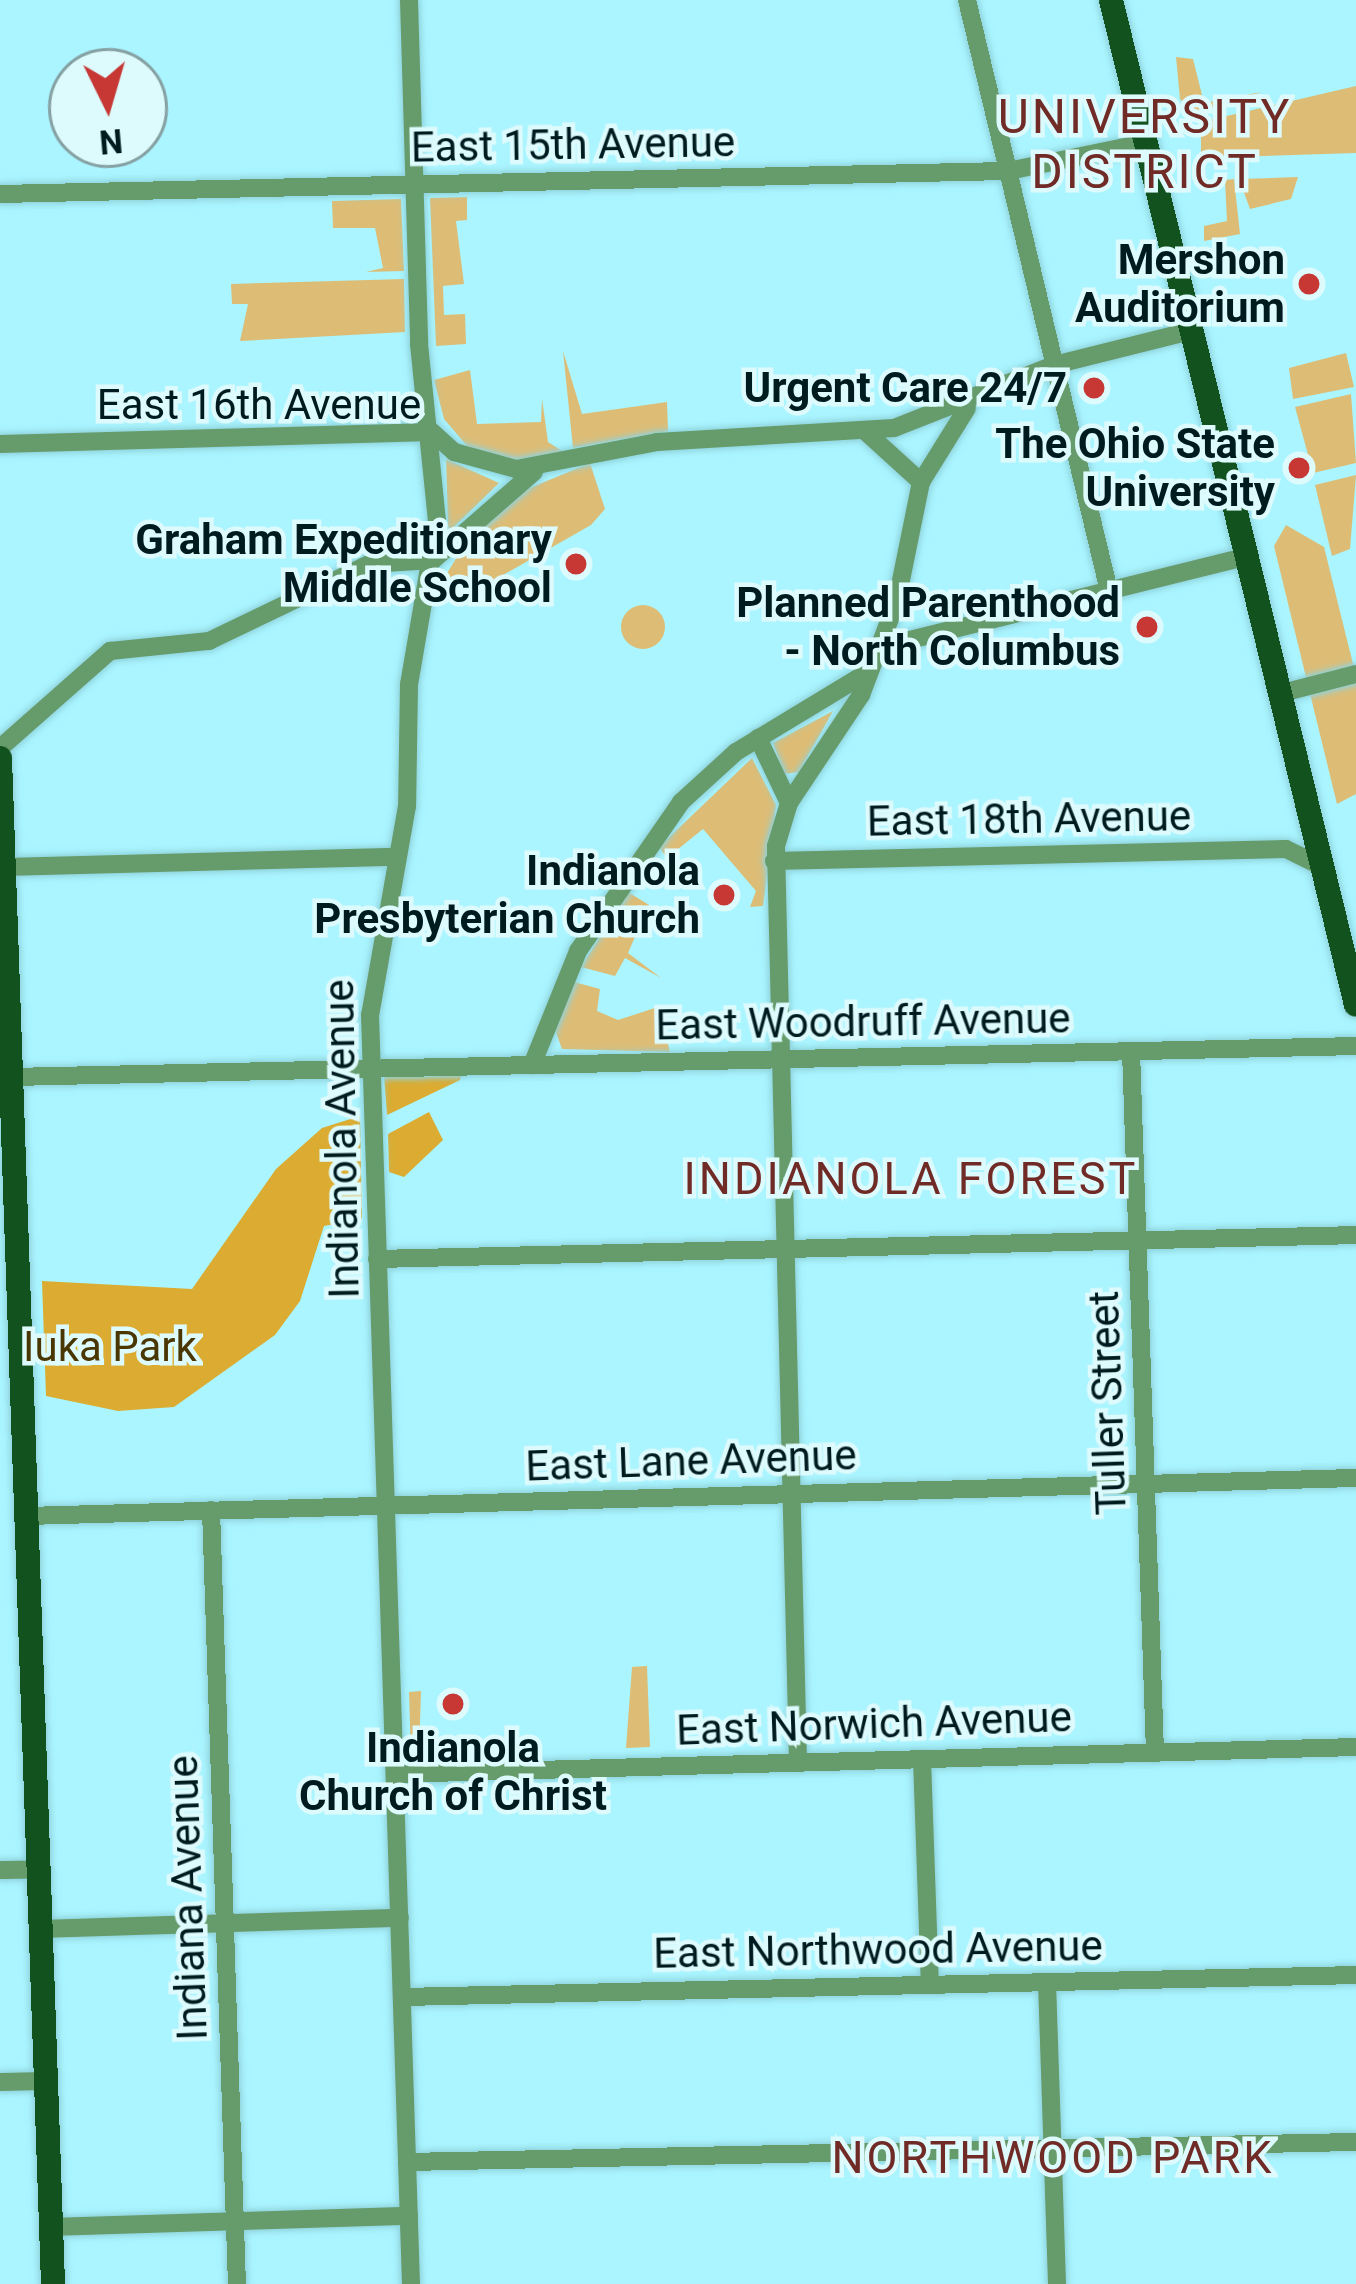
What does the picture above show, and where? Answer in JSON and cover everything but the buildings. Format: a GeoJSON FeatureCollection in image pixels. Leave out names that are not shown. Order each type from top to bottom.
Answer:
{"type":"FeatureCollection","features":[{"type":"Feature","properties":{"kind":"main road"},"geometry":{"type":"LineString","coordinates":[[1111,0],[1310,824],[1352,966],[1356,1005]]}},
{"type":"Feature","properties":{"kind":"main road"},"geometry":{"type":"LineString","coordinates":[[0,758],[4,1007],[12,1078],[9,1225],[19,1269],[53,2284]]}},
{"type":"Feature","properties":{"kind":"street","name":"Indianola Avenue"},"geometry":{"type":"LineString","coordinates":[[409,0],[415,184],[432,432],[433,560],[409,684],[397,856],[373,969],[371,1069],[411,2284]]}},
{"type":"Feature","properties":{"kind":"street"},"geometry":{"type":"LineString","coordinates":[[968,0],[1108,591]]}},
{"type":"Feature","properties":{"kind":"street","name":"East 15th Avenue"},"geometry":{"type":"LineString","coordinates":[[0,194],[1008,171],[1145,143]]}},
{"type":"Feature","properties":{"kind":"street","name":"East 16th Avenue"},"geometry":{"type":"LineString","coordinates":[[0,444],[432,432],[484,465],[550,465],[657,442],[867,433],[967,407],[1054,365],[1190,331]]}},
{"type":"Feature","properties":{"kind":"street"},"geometry":{"type":"LineString","coordinates":[[798,1762],[774,861],[789,803],[873,667],[921,482],[967,407]]}},
{"type":"Feature","properties":{"kind":"street"},"geometry":{"type":"LineString","coordinates":[[867,433],[921,482]]}},
{"type":"Feature","properties":{"kind":"street"},"geometry":{"type":"LineString","coordinates":[[0,748],[110,651],[209,641],[371,563],[433,560],[496,496],[550,465]]}},
{"type":"Feature","properties":{"kind":"street"},"geometry":{"type":"LineString","coordinates":[[881,647],[1244,557]]}},
{"type":"Feature","properties":{"kind":"street"},"geometry":{"type":"LineString","coordinates":[[532,1065],[559,989],[622,879],[701,781],[758,738],[873,667]]}},
{"type":"Feature","properties":{"kind":"street"},"geometry":{"type":"LineString","coordinates":[[1278,694],[1347,676]]}},
{"type":"Feature","properties":{"kind":"street"},"geometry":{"type":"LineString","coordinates":[[758,738],[789,803]]}},
{"type":"Feature","properties":{"kind":"street"},"geometry":{"type":"LineString","coordinates":[[1286,849],[1310,824]]}},
{"type":"Feature","properties":{"kind":"street","name":"East 18th Avenue"},"geometry":{"type":"LineString","coordinates":[[774,861],[1286,849],[1321,866]]}},
{"type":"Feature","properties":{"kind":"street"},"geometry":{"type":"LineString","coordinates":[[4,867],[397,856]]}},
{"type":"Feature","properties":{"kind":"street","name":"East Woodruff Avenue"},"geometry":{"type":"LineString","coordinates":[[12,1078],[1356,1046]]}},
{"type":"Feature","properties":{"kind":"street","name":"Tuller Street"},"geometry":{"type":"LineString","coordinates":[[1131,1051],[1155,1752]]}},
{"type":"Feature","properties":{"kind":"street"},"geometry":{"type":"LineString","coordinates":[[377,1259],[1356,1235]]}},
{"type":"Feature","properties":{"kind":"street","name":"East Lane Avenue"},"geometry":{"type":"LineString","coordinates":[[27,1516],[1356,1478]]}},
{"type":"Feature","properties":{"kind":"street","name":"Indiana Avenue"},"geometry":{"type":"LineString","coordinates":[[212,1510],[237,2284]]}},
{"type":"Feature","properties":{"kind":"street","name":"East Norwich Avenue"},"geometry":{"type":"LineString","coordinates":[[395,1774],[1356,1747]]}},
{"type":"Feature","properties":{"kind":"street"},"geometry":{"type":"LineString","coordinates":[[922,1759],[930,1985]]}},
{"type":"Feature","properties":{"kind":"street"},"geometry":{"type":"LineString","coordinates":[[0,1870],[39,1869]]}},
{"type":"Feature","properties":{"kind":"street"},"geometry":{"type":"LineString","coordinates":[[41,1929],[400,1918]]}},
{"type":"Feature","properties":{"kind":"street","name":"East Northwood Avenue"},"geometry":{"type":"LineString","coordinates":[[403,1997],[1356,1975]]}},
{"type":"Feature","properties":{"kind":"street"},"geometry":{"type":"LineString","coordinates":[[1047,1982],[1057,2284]]}},
{"type":"Feature","properties":{"kind":"street"},"geometry":{"type":"LineString","coordinates":[[0,2082],[46,2081]]}},
{"type":"Feature","properties":{"kind":"street"},"geometry":{"type":"LineString","coordinates":[[407,2162],[1356,2142]]}},
{"type":"Feature","properties":{"kind":"street"},"geometry":{"type":"LineString","coordinates":[[51,2227],[409,2216]]}},
{"type":"Feature","properties":{"kind":"shaded area"},"geometry":{"type":"Polygon","coordinates":[[[1176,57],[1193,59],[1204,103],[1262,92],[1193,114],[1180,99],[1176,57]]]}},
{"type":"Feature","properties":{"kind":"shaded area"},"geometry":{"type":"Polygon","coordinates":[[[1356,86],[1356,153],[1201,158],[1201,122],[1356,86]]]}},
{"type":"Feature","properties":{"kind":"shaded area"},"geometry":{"type":"Polygon","coordinates":[[[1298,177],[1291,199],[1250,209],[1239,179],[1298,177]]]}},
{"type":"Feature","properties":{"kind":"shaded area"},"geometry":{"type":"Polygon","coordinates":[[[1234,179],[1240,234],[1204,241],[1204,226],[1227,221],[1225,180],[1234,179]]]}},
{"type":"Feature","properties":{"kind":"shaded area"},"geometry":{"type":"Polygon","coordinates":[[[467,197],[467,220],[456,221],[464,284],[443,286],[444,315],[465,314],[466,344],[436,346],[430,198],[467,197]]]}},
{"type":"Feature","properties":{"kind":"shaded area"},"geometry":{"type":"Polygon","coordinates":[[[401,199],[404,271],[366,272],[383,268],[375,228],[333,228],[332,201],[401,199]]]}},
{"type":"Feature","properties":{"kind":"shaded area"},"geometry":{"type":"Polygon","coordinates":[[[404,279],[405,332],[240,341],[248,304],[232,304],[231,284],[404,279]]]}},
{"type":"Feature","properties":{"kind":"shaded area"},"geometry":{"type":"Polygon","coordinates":[[[563,351],[582,414],[667,402],[668,431],[573,448],[563,351]]]}},
{"type":"Feature","properties":{"kind":"shaded area"},"geometry":{"type":"Polygon","coordinates":[[[1346,353],[1354,387],[1293,399],[1289,368],[1346,353]]]}},
{"type":"Feature","properties":{"kind":"shaded area"},"geometry":{"type":"Polygon","coordinates":[[[470,370],[477,424],[541,422],[542,399],[548,442],[562,451],[518,462],[468,447],[444,419],[434,380],[470,370]]]}},
{"type":"Feature","properties":{"kind":"shaded area"},"geometry":{"type":"Polygon","coordinates":[[[1351,394],[1356,463],[1313,473],[1295,407],[1351,394]]]}},
{"type":"Feature","properties":{"kind":"shaded area"},"geometry":{"type":"Polygon","coordinates":[[[446,459],[499,483],[451,530],[448,526],[446,459]]]}},
{"type":"Feature","properties":{"kind":"shaded area"},"geometry":{"type":"Polygon","coordinates":[[[590,463],[605,509],[591,525],[468,595],[441,583],[466,542],[525,490],[590,463]]]}},
{"type":"Feature","properties":{"kind":"shaded area"},"geometry":{"type":"Polygon","coordinates":[[[1356,475],[1350,549],[1332,556],[1315,485],[1356,475]]]}},
{"type":"Feature","properties":{"kind":"shaded area"},"geometry":{"type":"Polygon","coordinates":[[[1286,525],[1324,547],[1356,676],[1356,794],[1337,804],[1274,546],[1286,525]]]}},
{"type":"Feature","properties":{"kind":"shaded area"},"geometry":{"type":"Polygon","coordinates":[[[643,605],[659,611],[665,627],[659,643],[643,649],[627,643],[621,627],[627,611],[643,605]]]}},
{"type":"Feature","properties":{"kind":"shaded area"},"geometry":{"type":"Polygon","coordinates":[[[833,711],[799,772],[784,774],[773,743],[833,711]]]}},
{"type":"Feature","properties":{"kind":"shaded area"},"geometry":{"type":"Polygon","coordinates":[[[752,758],[776,805],[763,906],[750,907],[756,891],[703,829],[667,858],[659,847],[752,758]]]}},
{"type":"Feature","properties":{"kind":"shaded area"},"geometry":{"type":"Polygon","coordinates":[[[628,892],[649,905],[628,953],[661,978],[625,958],[615,976],[581,967],[628,892]]]}},
{"type":"Feature","properties":{"kind":"shaded area"},"geometry":{"type":"Polygon","coordinates":[[[574,982],[600,989],[597,1011],[618,1020],[658,1007],[670,1052],[562,1049],[554,1027],[574,982]]]}},
{"type":"Feature","properties":{"kind":"shaded area"},"geometry":{"type":"Polygon","coordinates":[[[647,1666],[650,1747],[626,1748],[632,1667],[647,1666]]]}},
{"type":"Feature","properties":{"kind":"shaded area"},"geometry":{"type":"Polygon","coordinates":[[[421,1691],[419,1754],[493,1758],[411,1761],[409,1692],[421,1691]]]}},
{"type":"Feature","properties":{"kind":"green space"},"geometry":{"type":"Polygon","coordinates":[[[461,1076],[460,1080],[387,1115],[384,1077],[461,1076]]]}},
{"type":"Feature","properties":{"kind":"green space"},"geometry":{"type":"Polygon","coordinates":[[[429,1112],[443,1140],[404,1177],[389,1172],[388,1134],[429,1112]]]}},
{"type":"Feature","properties":{"kind":"green space","name":"Iuka Park"},"geometry":{"type":"Polygon","coordinates":[[[360,1116],[362,1219],[324,1226],[300,1301],[275,1335],[174,1407],[118,1411],[46,1396],[42,1281],[192,1289],[276,1169],[322,1128],[360,1116]]]}},
{"type":"Feature","properties":{"kind":"place","name":"Mershon Auditorium"},"geometry":{"type":"Point","coordinates":[1309,284]}},
{"type":"Feature","properties":{"kind":"place","name":"Urgent Care 24/7"},"geometry":{"type":"Point","coordinates":[1094,388]}},
{"type":"Feature","properties":{"kind":"place","name":"The Ohio State University"},"geometry":{"type":"Point","coordinates":[1299,468]}},
{"type":"Feature","properties":{"kind":"place","name":"Graham Expeditionary Middle School"},"geometry":{"type":"Point","coordinates":[576,564]}},
{"type":"Feature","properties":{"kind":"place","name":"Planned Parenthood - North Columbus"},"geometry":{"type":"Point","coordinates":[1147,627]}},
{"type":"Feature","properties":{"kind":"place","name":"Indianola Presbyterian Church"},"geometry":{"type":"Point","coordinates":[724,895]}},
{"type":"Feature","properties":{"kind":"place","name":"Indianola Church of Christ"},"geometry":{"type":"Point","coordinates":[453,1704]}},
{"type":"Feature","properties":{"kind":"district","name":"UNIVERSITY DISTRICT"},"geometry":{"type":"Point","coordinates":[1145,144]}},
{"type":"Feature","properties":{"kind":"district","name":"INDIANOLA FOREST"},"geometry":{"type":"Point","coordinates":[911,1179]}},
{"type":"Feature","properties":{"kind":"district","name":"NORTHWOOD PARK"},"geometry":{"type":"Point","coordinates":[1053,2158]}}]}
